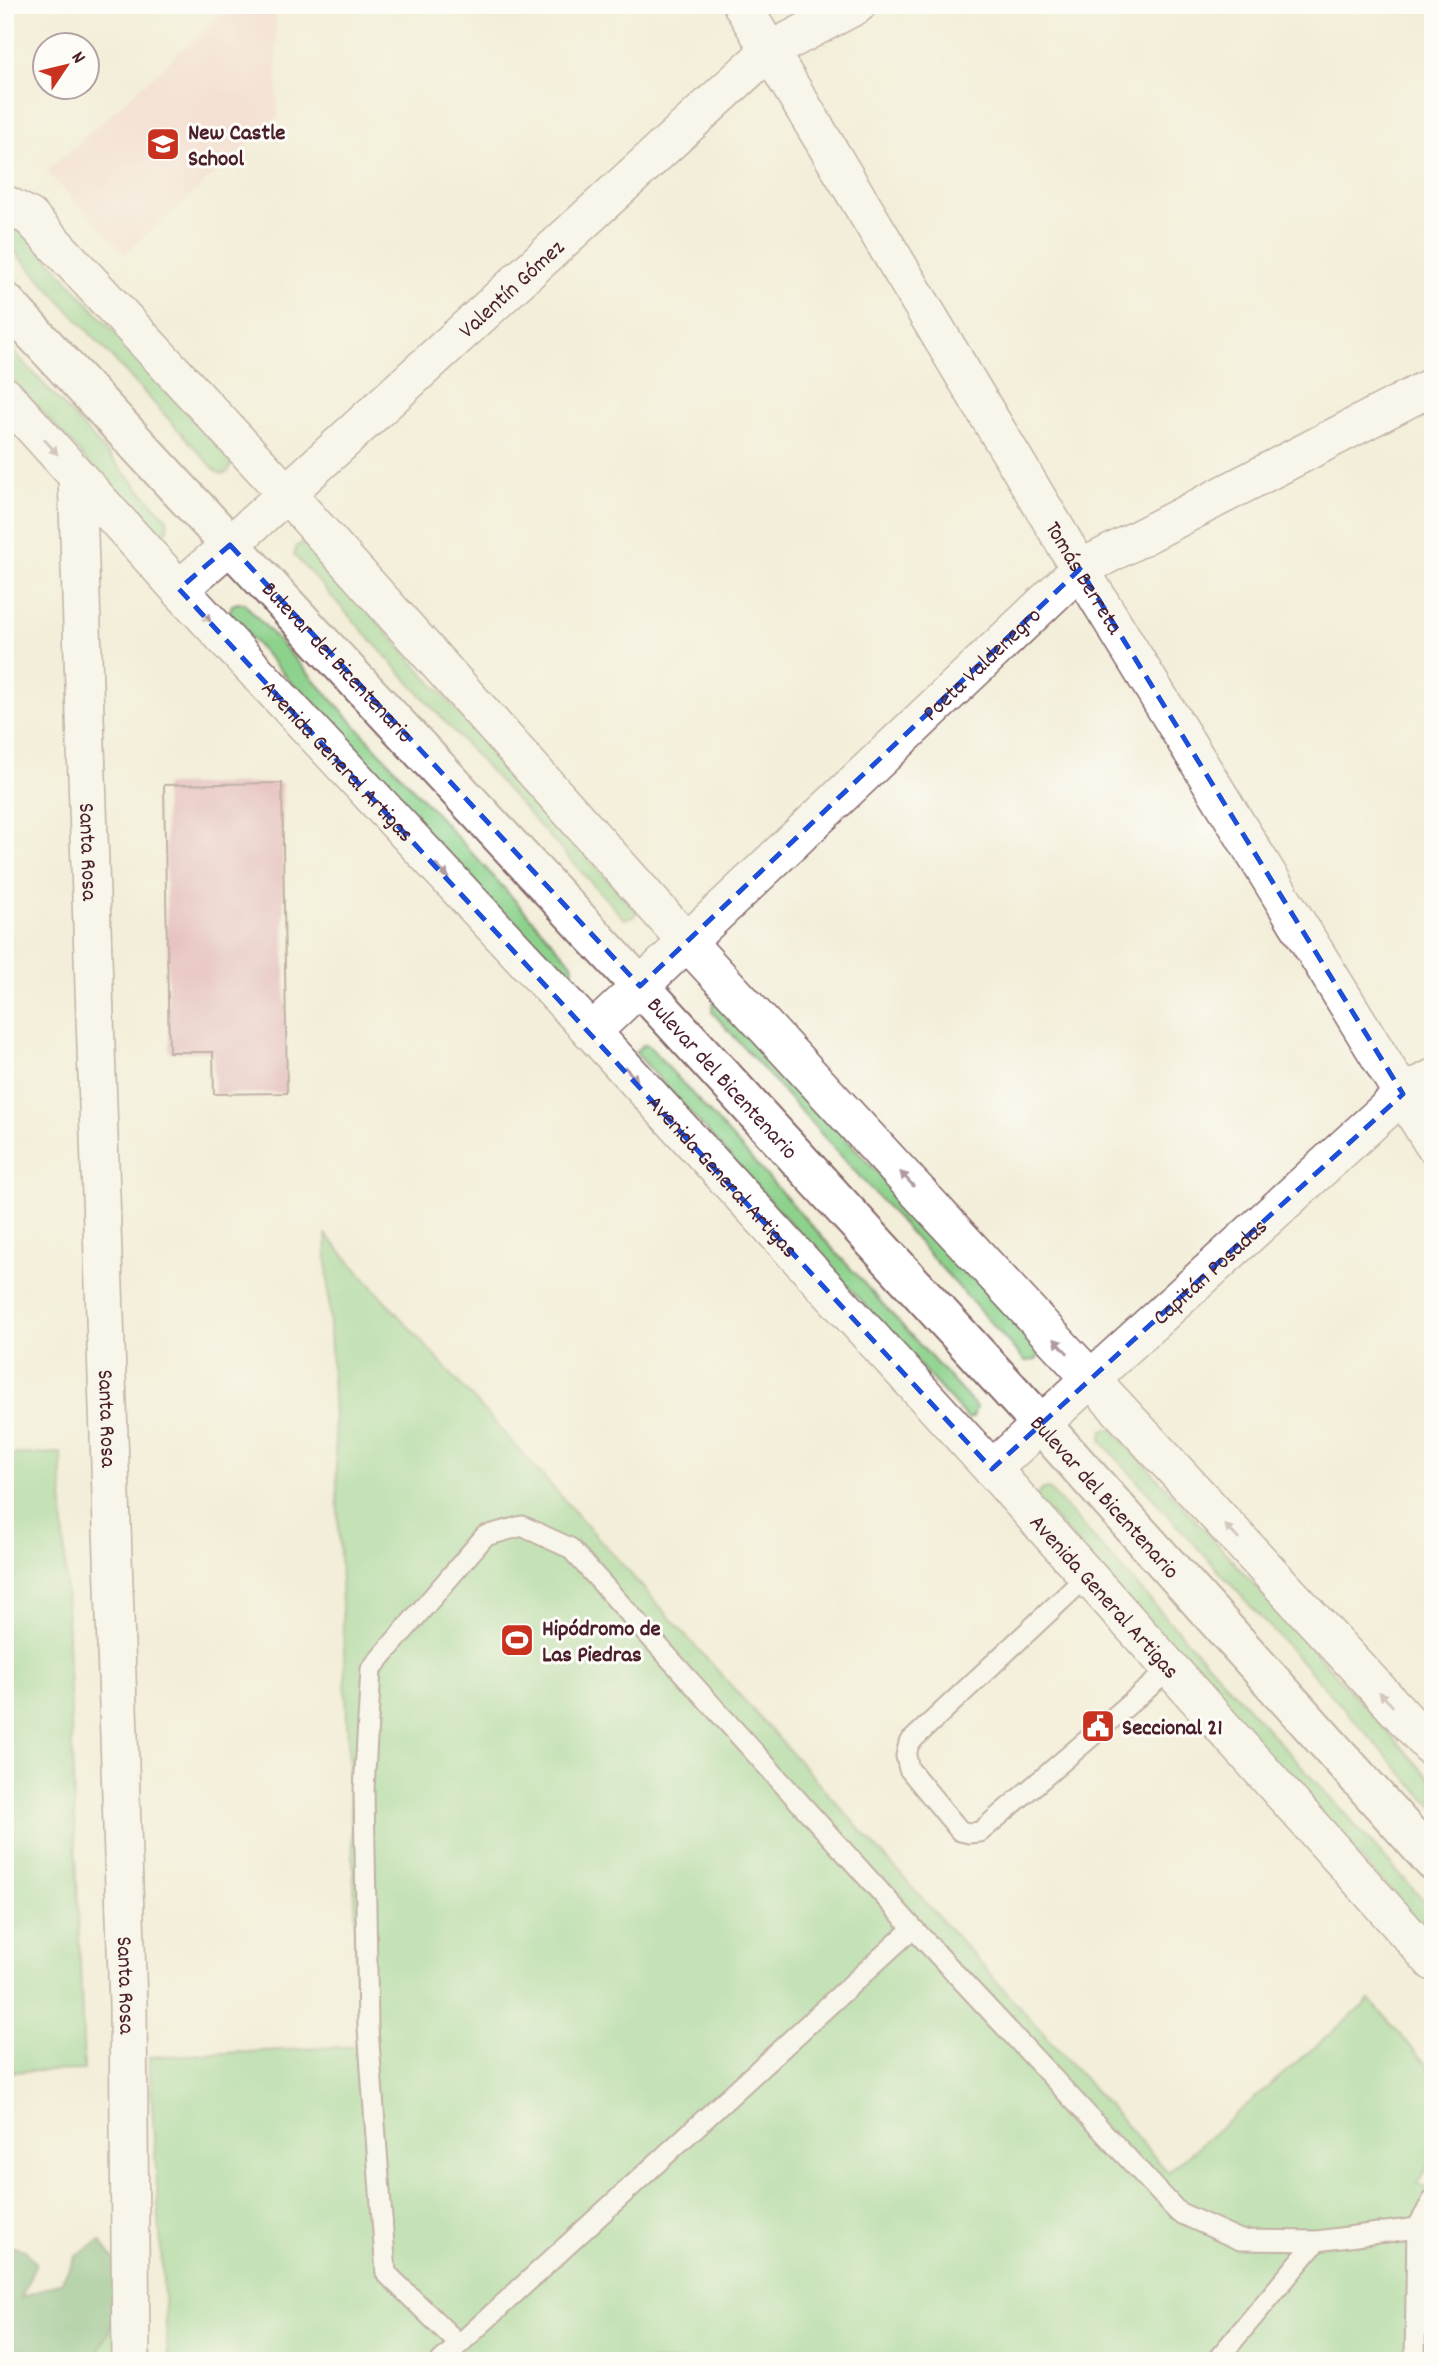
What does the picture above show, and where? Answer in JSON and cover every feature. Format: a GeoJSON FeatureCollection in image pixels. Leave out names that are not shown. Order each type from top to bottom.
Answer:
{"type":"FeatureCollection","features":[{"type":"Feature","properties":{"kind":"street","name":"Tomás Berreta"},"geometry":{"type":"LineString","coordinates":[[742,5],[1080,569],[1418,1086],[1433,1144]]}},
{"type":"Feature","properties":{"kind":"street","name":"Valentín Gómez"},"geometry":{"type":"LineString","coordinates":[[179,589],[769,51],[857,5]]}},
{"type":"Feature","properties":{"kind":"street"},"geometry":{"type":"LineString","coordinates":[[5,204],[30,217],[285,492],[686,940],[1433,1749]]}},
{"type":"Feature","properties":{"kind":"street","name":"Bulevar del Bicentenario"},"geometry":{"type":"LineString","coordinates":[[5,302],[640,986],[1041,1424],[1433,1861]]}},
{"type":"Feature","properties":{"kind":"street","name":"Poeta Valdenegro"},"geometry":{"type":"LineString","coordinates":[[592,1032],[1080,569],[1433,386]]}},
{"type":"Feature","properties":{"kind":"street","name":"Avenida General Artigas"},"geometry":{"type":"LineString","coordinates":[[5,396],[179,589],[592,1032],[992,1469],[1433,1962]]}},
{"type":"Feature","properties":{"kind":"street","name":"Santa Rosa"},"geometry":{"type":"LineString","coordinates":[[77,476],[127,1992],[131,2361]]}},
{"type":"Feature","properties":{"kind":"street","name":"Capitán Posadas"},"geometry":{"type":"LineString","coordinates":[[992,1469],[1418,1086]]}},
{"type":"Feature","properties":{"kind":"lane"},"geometry":{"type":"LineString","coordinates":[[459,2344],[386,2273],[368,2028],[364,1790],[371,1669],[485,1536],[522,1526],[570,1548],[913,1928],[1178,2212],[1240,2240],[1317,2241],[1417,2228]]}},
{"type":"Feature","properties":{"kind":"lane"},"geometry":{"type":"LineString","coordinates":[[1086,1577],[909,1743],[906,1756],[909,1769],[960,1831],[980,1832],[1169,1670]]}},
{"type":"Feature","properties":{"kind":"lane"},"geometry":{"type":"LineString","coordinates":[[441,2361],[913,1928]]}},
{"type":"Feature","properties":{"kind":"lane"},"geometry":{"type":"LineString","coordinates":[[1415,2361],[1424,2274],[1417,2228],[1433,2200]]}},
{"type":"Feature","properties":{"kind":"lane"},"geometry":{"type":"LineString","coordinates":[[1216,2361],[1317,2241]]}},
{"type":"Feature","properties":{"kind":"highlighted area"},"geometry":{"type":"Polygon","coordinates":[[[230,545],[640,986],[1080,569],[1403,1094],[992,1469],[179,589],[230,545]]]}},
{"type":"Feature","properties":{"kind":"shaded area","name":"New Castle School"},"geometry":{"type":"Polygon","coordinates":[[[232,5],[276,5],[278,117],[125,254],[47,171],[232,5]]]}},
{"type":"Feature","properties":{"kind":"green space"},"geometry":{"type":"Polygon","coordinates":[[[17,230],[24,232],[230,460],[228,472],[217,472],[10,246],[9,240],[17,230]]]}},
{"type":"Feature","properties":{"kind":"green space"},"geometry":{"type":"Polygon","coordinates":[[[5,342],[167,519],[168,529],[165,533],[153,533],[5,371],[5,342]]]}},
{"type":"Feature","properties":{"kind":"green space"},"geometry":{"type":"Polygon","coordinates":[[[307,543],[637,912],[633,917],[624,919],[294,555],[297,546],[307,543]]]}},
{"type":"Feature","properties":{"kind":"green space"},"geometry":{"type":"Polygon","coordinates":[[[244,603],[572,963],[573,970],[569,976],[558,976],[231,616],[232,605],[244,603]]]}},
{"type":"Feature","properties":{"kind":"green space"},"geometry":{"type":"Polygon","coordinates":[[[718,1000],[1039,1347],[1040,1354],[1036,1360],[1025,1361],[712,1012],[713,1002],[718,1000]]]}},
{"type":"Feature","properties":{"kind":"green space"},"geometry":{"type":"Polygon","coordinates":[[[643,1045],[648,1045],[976,1407],[973,1417],[968,1419],[635,1052],[643,1045]]]}},
{"type":"Feature","properties":{"kind":"green space","name":"Hipódromo de Las Piedras"},"geometry":{"type":"Polygon","coordinates":[[[326,1235],[1168,2172],[1370,2000],[1433,2072],[1433,2157],[1418,2183],[1433,2194],[1433,2361],[168,2361],[149,2057],[361,2046],[326,1235]]]}},
{"type":"Feature","properties":{"kind":"green space"},"geometry":{"type":"Polygon","coordinates":[[[1113,1429],[1433,1782],[1433,1807],[1101,1441],[1103,1431],[1113,1429]]]}},
{"type":"Feature","properties":{"kind":"green space"},"geometry":{"type":"Polygon","coordinates":[[[61,1453],[84,2070],[5,2072],[5,1455],[61,1453]]]}},
{"type":"Feature","properties":{"kind":"green space"},"geometry":{"type":"Polygon","coordinates":[[[1043,1489],[1049,1489],[1433,1911],[1433,1939],[1035,1497],[1043,1489]]]}},
{"type":"Feature","properties":{"kind":"green space"},"geometry":{"type":"Polygon","coordinates":[[[100,2241],[118,2265],[115,2318],[94,2360],[5,2361],[5,2245],[25,2250],[36,2263],[21,2298],[61,2282],[77,2255],[100,2241]]]}},
{"type":"Feature","properties":{"kind":"green space"},"geometry":{"type":"Polygon","coordinates":[[[115,2318],[117,2361],[93,2361],[94,2360],[115,2318]]]}},
{"type":"Feature","properties":{"kind":"building"},"geometry":{"type":"Polygon","coordinates":[[[282,783],[287,1093],[214,1094],[213,1052],[169,1052],[164,785],[282,783]]]}},
{"type":"Feature","properties":{"kind":"place","name":"New Castle School"},"geometry":{"type":"Point","coordinates":[163,144]}},
{"type":"Feature","properties":{"kind":"place","name":"Hipódromo de Las Piedras"},"geometry":{"type":"Point","coordinates":[517,1640]}},
{"type":"Feature","properties":{"kind":"place","name":"Seccional 21"},"geometry":{"type":"Point","coordinates":[1098,1726]}}]}
